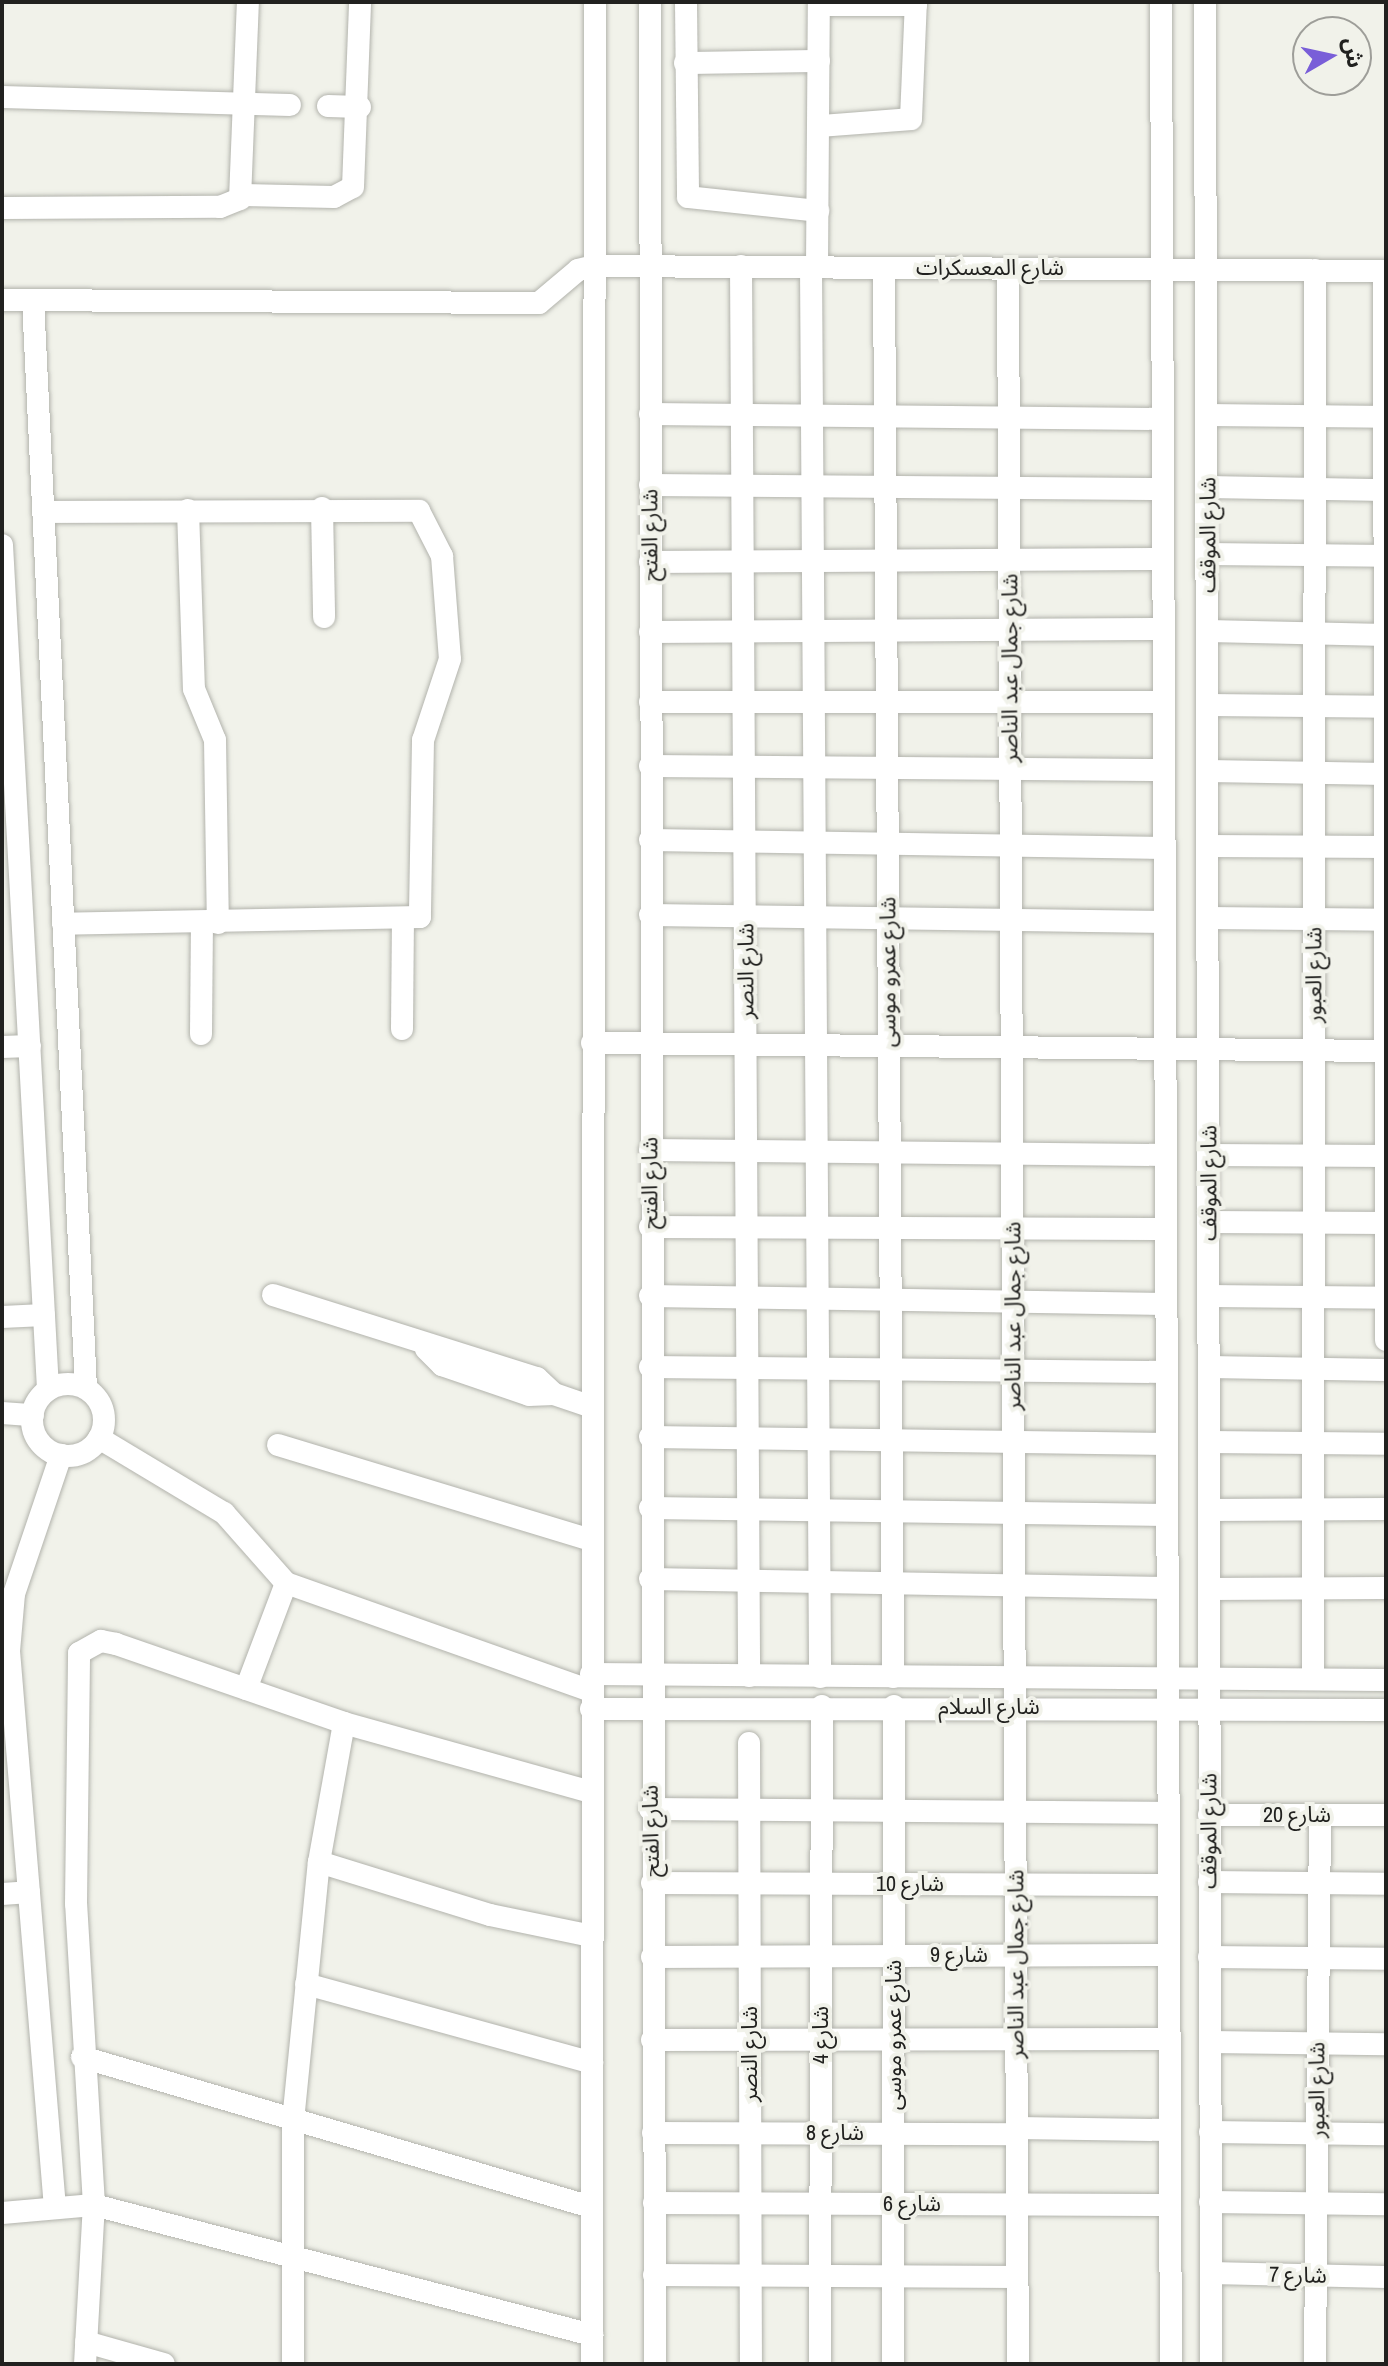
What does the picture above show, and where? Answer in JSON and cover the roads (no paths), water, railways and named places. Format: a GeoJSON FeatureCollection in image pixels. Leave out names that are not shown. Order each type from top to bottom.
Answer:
{"type":"FeatureCollection","features":[{"type":"Feature","properties":{"kind":"street"},"geometry":{"type":"LineString","coordinates":[[243,195],[248,2]]}},
{"type":"Feature","properties":{"kind":"street"},"geometry":{"type":"LineString","coordinates":[[2,208],[220,207],[243,195],[347,194],[356,172],[360,107],[360,2]]}},
{"type":"Feature","properties":{"kind":"street"},"geometry":{"type":"LineString","coordinates":[[592,2364],[595,2]]}},
{"type":"Feature","properties":{"kind":"street","name":"شارع الفتح"},"geometry":{"type":"LineString","coordinates":[[650,2],[650,1809],[655,2364]]}},
{"type":"Feature","properties":{"kind":"street"},"geometry":{"type":"LineString","coordinates":[[686,2],[688,197],[818,211]]}},
{"type":"Feature","properties":{"kind":"street","name":"شارع الموقف"},"geometry":{"type":"LineString","coordinates":[[1161,2],[1171,2364]]}},
{"type":"Feature","properties":{"kind":"street","name":"شارع الموقف"},"geometry":{"type":"LineString","coordinates":[[1205,2],[1211,2364]]}},
{"type":"Feature","properties":{"kind":"street"},"geometry":{"type":"LineString","coordinates":[[820,126],[911,119],[916,4],[819,4],[820,126],[814,267],[812,486],[820,1677]]}},
{"type":"Feature","properties":{"kind":"street"},"geometry":{"type":"LineString","coordinates":[[685,63],[819,61]]}},
{"type":"Feature","properties":{"kind":"street"},"geometry":{"type":"LineString","coordinates":[[2,97],[290,105]]}},
{"type":"Feature","properties":{"kind":"street"},"geometry":{"type":"LineString","coordinates":[[328,106],[360,107]]}},
{"type":"Feature","properties":{"kind":"street"},"geometry":{"type":"LineString","coordinates":[[2,300],[539,303],[594,266]]}},
{"type":"Feature","properties":{"kind":"street","name":"شارع المعسكرات"},"geometry":{"type":"LineString","coordinates":[[594,266],[1385,271]]}},
{"type":"Feature","properties":{"kind":"street","name":"شارع النصر"},"geometry":{"type":"LineString","coordinates":[[741,266],[749,1676]]}},
{"type":"Feature","properties":{"kind":"street","name":"شارع عمرو موسى"},"geometry":{"type":"LineString","coordinates":[[884,268],[893,1677]]}},
{"type":"Feature","properties":{"kind":"street","name":"شارع جمال عبد الناصر"},"geometry":{"type":"LineString","coordinates":[[1008,268],[1018,2364]]}},
{"type":"Feature","properties":{"kind":"street","name":"شارع العبور"},"geometry":{"type":"LineString","coordinates":[[1313,1679],[1315,270]]}},
{"type":"Feature","properties":{"kind":"street"},"geometry":{"type":"LineString","coordinates":[[1385,271],[1386,1340]]}},
{"type":"Feature","properties":{"kind":"street"},"geometry":{"type":"LineString","coordinates":[[2,545],[5,651],[48,1390],[33,1415],[39,1441],[61,1455],[87,1451],[99,1438],[103,1411],[86,1388],[33,300]]}},
{"type":"Feature","properties":{"kind":"street"},"geometry":{"type":"LineString","coordinates":[[650,414],[1163,419]]}},
{"type":"Feature","properties":{"kind":"street"},"geometry":{"type":"LineString","coordinates":[[1207,415],[1385,417]]}},
{"type":"Feature","properties":{"kind":"street"},"geometry":{"type":"LineString","coordinates":[[650,485],[1163,489]]}},
{"type":"Feature","properties":{"kind":"street"},"geometry":{"type":"LineString","coordinates":[[1207,487],[1385,490]]}},
{"type":"Feature","properties":{"kind":"street"},"geometry":{"type":"LineString","coordinates":[[43,512],[322,508],[419,511],[442,556],[450,670],[423,740],[423,907],[420,917],[403,923],[63,924]]}},
{"type":"Feature","properties":{"kind":"street"},"geometry":{"type":"LineString","coordinates":[[322,508],[324,617]]}},
{"type":"Feature","properties":{"kind":"street"},"geometry":{"type":"LineString","coordinates":[[188,510],[194,689],[215,740],[210,923],[201,1034]]}},
{"type":"Feature","properties":{"kind":"street"},"geometry":{"type":"LineString","coordinates":[[1207,554],[1385,556]]}},
{"type":"Feature","properties":{"kind":"street"},"geometry":{"type":"LineString","coordinates":[[650,562],[1163,559]]}},
{"type":"Feature","properties":{"kind":"street"},"geometry":{"type":"LineString","coordinates":[[650,632],[1163,629]]}},
{"type":"Feature","properties":{"kind":"street"},"geometry":{"type":"LineString","coordinates":[[1208,631],[1385,635]]}},
{"type":"Feature","properties":{"kind":"street"},"geometry":{"type":"LineString","coordinates":[[650,702],[1164,702]]}},
{"type":"Feature","properties":{"kind":"street"},"geometry":{"type":"LineString","coordinates":[[1208,705],[1385,707]]}},
{"type":"Feature","properties":{"kind":"street"},"geometry":{"type":"LineString","coordinates":[[650,766],[1164,770]]}},
{"type":"Feature","properties":{"kind":"street"},"geometry":{"type":"LineString","coordinates":[[1208,771],[1385,774]]}},
{"type":"Feature","properties":{"kind":"street"},"geometry":{"type":"LineString","coordinates":[[650,840],[1164,848]]}},
{"type":"Feature","properties":{"kind":"street"},"geometry":{"type":"LineString","coordinates":[[1208,846],[1386,847]]}},
{"type":"Feature","properties":{"kind":"street"},"geometry":{"type":"LineString","coordinates":[[650,915],[1165,922]]}},
{"type":"Feature","properties":{"kind":"street"},"geometry":{"type":"LineString","coordinates":[[1208,918],[1386,920]]}},
{"type":"Feature","properties":{"kind":"street"},"geometry":{"type":"LineString","coordinates":[[402,1029],[403,923]]}},
{"type":"Feature","properties":{"kind":"street"},"geometry":{"type":"LineString","coordinates":[[592,1043],[1386,1051]]}},
{"type":"Feature","properties":{"kind":"street"},"geometry":{"type":"LineString","coordinates":[[2,1047],[30,1046]]}},
{"type":"Feature","properties":{"kind":"street"},"geometry":{"type":"LineString","coordinates":[[650,1150],[1165,1155]]}},
{"type":"Feature","properties":{"kind":"street"},"geometry":{"type":"LineString","coordinates":[[1209,1155],[1386,1156]]}},
{"type":"Feature","properties":{"kind":"street"},"geometry":{"type":"LineString","coordinates":[[1209,1222],[1386,1223]]}},
{"type":"Feature","properties":{"kind":"street"},"geometry":{"type":"LineString","coordinates":[[650,1227],[1166,1229]]}},
{"type":"Feature","properties":{"kind":"street"},"geometry":{"type":"LineString","coordinates":[[273,1295],[426,1349],[442,1365],[529,1395],[554,1394],[591,1407]]}},
{"type":"Feature","properties":{"kind":"street"},"geometry":{"type":"LineString","coordinates":[[650,1296],[1166,1304]]}},
{"type":"Feature","properties":{"kind":"street"},"geometry":{"type":"LineString","coordinates":[[1209,1296],[1386,1298]]}},
{"type":"Feature","properties":{"kind":"street"},"geometry":{"type":"LineString","coordinates":[[2,1317],[44,1315]]}},
{"type":"Feature","properties":{"kind":"street"},"geometry":{"type":"LineString","coordinates":[[650,1367],[1166,1372]]}},
{"type":"Feature","properties":{"kind":"street"},"geometry":{"type":"LineString","coordinates":[[1209,1367],[1386,1370]]}},
{"type":"Feature","properties":{"kind":"street"},"geometry":{"type":"LineString","coordinates":[[48,1390],[86,1388]]}},
{"type":"Feature","properties":{"kind":"street"},"geometry":{"type":"LineString","coordinates":[[2,1413],[33,1415]]}},
{"type":"Feature","properties":{"kind":"street"},"geometry":{"type":"LineString","coordinates":[[650,1437],[1167,1444]]}},
{"type":"Feature","properties":{"kind":"street"},"geometry":{"type":"LineString","coordinates":[[99,1438],[224,1513],[286,1583],[591,1691]]}},
{"type":"Feature","properties":{"kind":"street"},"geometry":{"type":"LineString","coordinates":[[1209,1442],[1386,1444]]}},
{"type":"Feature","properties":{"kind":"street"},"geometry":{"type":"LineString","coordinates":[[278,1445],[591,1540]]}},
{"type":"Feature","properties":{"kind":"street"},"geometry":{"type":"LineString","coordinates":[[55,2208],[29,1892],[9,1731],[14,1594],[61,1455]]}},
{"type":"Feature","properties":{"kind":"street"},"geometry":{"type":"LineString","coordinates":[[650,1508],[1167,1515]]}},
{"type":"Feature","properties":{"kind":"street"},"geometry":{"type":"LineString","coordinates":[[1209,1510],[1386,1509]]}},
{"type":"Feature","properties":{"kind":"street"},"geometry":{"type":"LineString","coordinates":[[650,1579],[1167,1588]]}},
{"type":"Feature","properties":{"kind":"street"},"geometry":{"type":"LineString","coordinates":[[246,1689],[286,1583]]}},
{"type":"Feature","properties":{"kind":"street"},"geometry":{"type":"LineString","coordinates":[[1210,1589],[1386,1588]]}},
{"type":"Feature","properties":{"kind":"street"},"geometry":{"type":"LineString","coordinates":[[164,2364],[86,2353],[94,2205],[82,2057],[79,1653],[101,1641],[344,1723],[591,1792]]}},
{"type":"Feature","properties":{"kind":"street","name":"شارع السلام"},"geometry":{"type":"LineString","coordinates":[[591,1691],[650,1676],[1386,1680]]}},
{"type":"Feature","properties":{"kind":"street","name":"شارع السلام"},"geometry":{"type":"LineString","coordinates":[[591,1691],[650,1709],[894,1706],[1386,1710]]}},
{"type":"Feature","properties":{"kind":"street","name":"شارع 4"},"geometry":{"type":"LineString","coordinates":[[820,2364],[822,1706]]}},
{"type":"Feature","properties":{"kind":"street","name":"شارع عمرو موسى"},"geometry":{"type":"LineString","coordinates":[[893,2364],[894,1706]]}},
{"type":"Feature","properties":{"kind":"street"},"geometry":{"type":"LineString","coordinates":[[293,2364],[290,2256],[293,2121],[319,1862],[344,1723]]}},
{"type":"Feature","properties":{"kind":"street","name":"شارع النصر"},"geometry":{"type":"LineString","coordinates":[[749,1743],[751,2364]]}},
{"type":"Feature","properties":{"kind":"street"},"geometry":{"type":"LineString","coordinates":[[650,1809],[1168,1813]]}},
{"type":"Feature","properties":{"kind":"street","name":"شارع 20"},"geometry":{"type":"LineString","coordinates":[[1209,1815],[1386,1815]]}},
{"type":"Feature","properties":{"kind":"street","name":"شارع العبور"},"geometry":{"type":"LineString","coordinates":[[1315,2364],[1320,1815]]}},
{"type":"Feature","properties":{"kind":"street"},"geometry":{"type":"LineString","coordinates":[[319,1862],[490,1915],[591,1936]]}},
{"type":"Feature","properties":{"kind":"street"},"geometry":{"type":"LineString","coordinates":[[1209,1882],[1386,1884]]}},
{"type":"Feature","properties":{"kind":"street","name":"شارع 10"},"geometry":{"type":"LineString","coordinates":[[652,1883],[1168,1885]]}},
{"type":"Feature","properties":{"kind":"street"},"geometry":{"type":"LineString","coordinates":[[2,1894],[29,1892]]}},
{"type":"Feature","properties":{"kind":"street","name":"شارع 9"},"geometry":{"type":"LineString","coordinates":[[652,1957],[1169,1955]]}},
{"type":"Feature","properties":{"kind":"street"},"geometry":{"type":"LineString","coordinates":[[1209,1957],[1386,1959]]}},
{"type":"Feature","properties":{"kind":"street"},"geometry":{"type":"LineString","coordinates":[[306,1984],[592,2063]]}},
{"type":"Feature","properties":{"kind":"street"},"geometry":{"type":"LineString","coordinates":[[652,2040],[1169,2039]]}},
{"type":"Feature","properties":{"kind":"street"},"geometry":{"type":"LineString","coordinates":[[1210,2042],[1386,2044]]}},
{"type":"Feature","properties":{"kind":"street"},"geometry":{"type":"LineString","coordinates":[[82,2057],[591,2207]]}},
{"type":"Feature","properties":{"kind":"street","name":"شارع 8"},"geometry":{"type":"LineString","coordinates":[[653,2133],[1169,2130]]}},
{"type":"Feature","properties":{"kind":"street"},"geometry":{"type":"LineString","coordinates":[[1210,2132],[1386,2134]]}},
{"type":"Feature","properties":{"kind":"street"},"geometry":{"type":"LineString","coordinates":[[1210,2202],[1386,2204]]}},
{"type":"Feature","properties":{"kind":"street","name":"شارع 6"},"geometry":{"type":"LineString","coordinates":[[654,2203],[1170,2205]]}},
{"type":"Feature","properties":{"kind":"street"},"geometry":{"type":"LineString","coordinates":[[2,2213],[94,2205],[592,2335]]}},
{"type":"Feature","properties":{"kind":"street","name":"شارع 7"},"geometry":{"type":"LineString","coordinates":[[1211,2273],[1386,2277]]}},
{"type":"Feature","properties":{"kind":"street"},"geometry":{"type":"LineString","coordinates":[[654,2275],[1017,2277]]}}]}
